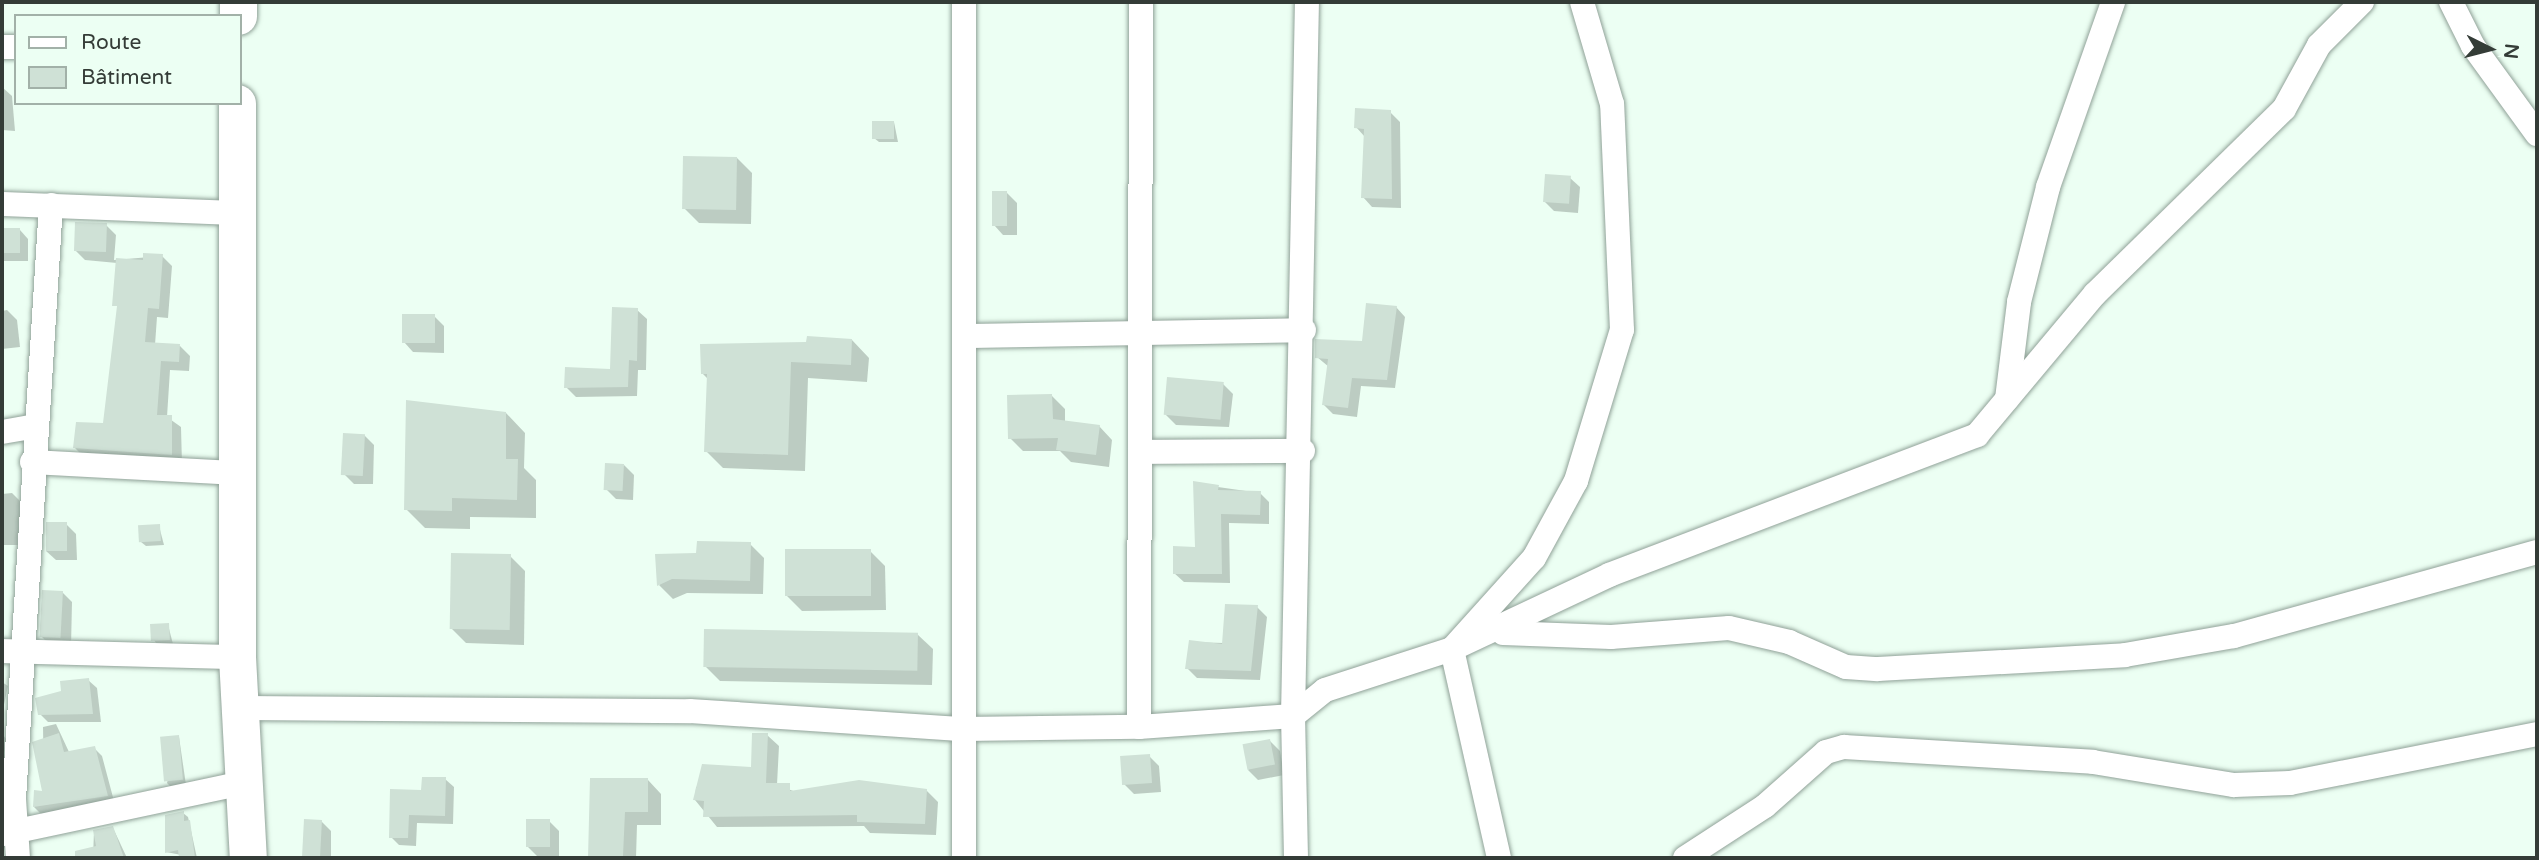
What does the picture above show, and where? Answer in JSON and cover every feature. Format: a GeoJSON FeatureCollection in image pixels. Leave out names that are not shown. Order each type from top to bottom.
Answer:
{"type":"FeatureCollection","features":[{"type":"Feature","properties":{"kind":"highway"},"geometry":{"type":"LineString","coordinates":[[237,105],[237,657],[242,708],[242,783],[248,858]]}},
{"type":"Feature","properties":{"kind":"street"},"geometry":{"type":"LineString","coordinates":[[964,2],[968,336],[962,729],[964,858]]}},
{"type":"Feature","properties":{"kind":"street"},"geometry":{"type":"LineString","coordinates":[[1139,727],[1141,2]]}},
{"type":"Feature","properties":{"kind":"street"},"geometry":{"type":"LineString","coordinates":[[1296,858],[1293,716],[1303,451],[1307,2]]}},
{"type":"Feature","properties":{"kind":"street"},"geometry":{"type":"LineString","coordinates":[[1452,649],[1534,558],[1576,481],[1622,330],[1612,104],[1582,2]]}},
{"type":"Feature","properties":{"kind":"street"},"geometry":{"type":"LineString","coordinates":[[2001,413],[2013,386],[2020,302],[2048,187],[2113,2]]}},
{"type":"Feature","properties":{"kind":"street"},"geometry":{"type":"LineString","coordinates":[[242,708],[690,710],[962,729],[1139,727],[1293,716],[1325,690],[1488,635],[1609,575],[1977,435],[2001,413],[2095,294],[2284,109],[2319,45],[2362,2]]}},
{"type":"Feature","properties":{"kind":"street"},"geometry":{"type":"LineString","coordinates":[[2451,2],[2473,46],[2537,134]]}},
{"type":"Feature","properties":{"kind":"street"},"geometry":{"type":"LineString","coordinates":[[2,204],[236,213]]}},
{"type":"Feature","properties":{"kind":"street"},"geometry":{"type":"LineString","coordinates":[[18,858],[9,832],[13,654],[35,426],[42,391],[51,205]]}},
{"type":"Feature","properties":{"kind":"street"},"geometry":{"type":"LineString","coordinates":[[968,336],[1304,330]]}},
{"type":"Feature","properties":{"kind":"street"},"geometry":{"type":"LineString","coordinates":[[2,432],[35,426]]}},
{"type":"Feature","properties":{"kind":"street"},"geometry":{"type":"LineString","coordinates":[[1140,452],[1303,451]]}},
{"type":"Feature","properties":{"kind":"street"},"geometry":{"type":"LineString","coordinates":[[32,462],[238,473]]}},
{"type":"Feature","properties":{"kind":"street"},"geometry":{"type":"LineString","coordinates":[[1488,635],[1534,630],[1611,637],[1729,628],[1789,642],[1846,667],[1878,670],[2125,655],[2234,636],[2537,552]]}},
{"type":"Feature","properties":{"kind":"street"},"geometry":{"type":"LineString","coordinates":[[1452,649],[1499,858]]}},
{"type":"Feature","properties":{"kind":"street"},"geometry":{"type":"LineString","coordinates":[[13,654],[237,657]]}},
{"type":"Feature","properties":{"kind":"street"},"geometry":{"type":"LineString","coordinates":[[1685,858],[1765,806],[1826,752],[1844,747],[2093,762],[2234,785],[2290,783],[2537,734]]}},
{"type":"Feature","properties":{"kind":"street"},"geometry":{"type":"LineString","coordinates":[[9,832],[242,783]]}},
{"type":"Feature","properties":{"kind":"building"},"geometry":{"type":"Polygon","coordinates":[[[1355,108],[1391,110],[1392,199],[1361,198],[1364,129],[1354,128],[1355,108]]]}},
{"type":"Feature","properties":{"kind":"building"},"geometry":{"type":"Polygon","coordinates":[[[872,121],[894,121],[894,139],[872,139],[872,121]]]}},
{"type":"Feature","properties":{"kind":"building"},"geometry":{"type":"Polygon","coordinates":[[[683,156],[737,157],[736,210],[682,209],[683,156]]]}},
{"type":"Feature","properties":{"kind":"building"},"geometry":{"type":"Polygon","coordinates":[[[1545,174],[1571,176],[1569,204],[1543,202],[1545,174]]]}},
{"type":"Feature","properties":{"kind":"building"},"geometry":{"type":"Polygon","coordinates":[[[992,191],[1007,191],[1007,226],[992,226],[992,191]]]}},
{"type":"Feature","properties":{"kind":"building"},"geometry":{"type":"Polygon","coordinates":[[[75,222],[107,223],[106,252],[74,251],[75,222]]]}},
{"type":"Feature","properties":{"kind":"building"},"geometry":{"type":"Polygon","coordinates":[[[2,228],[20,228],[20,253],[2,253],[2,228]]]}},
{"type":"Feature","properties":{"kind":"building"},"geometry":{"type":"Polygon","coordinates":[[[143,253],[163,254],[159,309],[148,308],[145,342],[180,344],[179,362],[161,361],[157,415],[172,415],[172,455],[73,448],[76,422],[103,423],[117,306],[112,306],[116,258],[143,260],[143,253]]]}},
{"type":"Feature","properties":{"kind":"building"},"geometry":{"type":"Polygon","coordinates":[[[1366,303],[1397,306],[1387,380],[1352,378],[1348,408],[1322,405],[1328,359],[1315,358],[1315,339],[1362,341],[1366,303]]]}},
{"type":"Feature","properties":{"kind":"building"},"geometry":{"type":"Polygon","coordinates":[[[612,307],[638,308],[637,361],[629,360],[628,387],[564,388],[565,367],[610,369],[612,307]]]}},
{"type":"Feature","properties":{"kind":"building"},"geometry":{"type":"Polygon","coordinates":[[[402,314],[435,314],[435,343],[402,343],[402,314]]]}},
{"type":"Feature","properties":{"kind":"building"},"geometry":{"type":"Polygon","coordinates":[[[807,336],[852,339],[851,365],[791,362],[788,455],[704,452],[707,374],[701,374],[700,344],[806,342],[807,336]]]}},
{"type":"Feature","properties":{"kind":"building"},"geometry":{"type":"Polygon","coordinates":[[[1167,377],[1224,382],[1220,420],[1164,415],[1167,377]]]}},
{"type":"Feature","properties":{"kind":"building"},"geometry":{"type":"Polygon","coordinates":[[[1052,394],[1053,419],[1100,425],[1096,455],[1056,450],[1058,438],[1008,439],[1007,395],[1052,394]]]}},
{"type":"Feature","properties":{"kind":"building"},"geometry":{"type":"Polygon","coordinates":[[[406,400],[506,412],[506,459],[518,459],[517,500],[452,498],[452,511],[404,510],[406,400]]]}},
{"type":"Feature","properties":{"kind":"building"},"geometry":{"type":"Polygon","coordinates":[[[343,433],[365,434],[363,476],[341,475],[343,433]]]}},
{"type":"Feature","properties":{"kind":"building"},"geometry":{"type":"Polygon","coordinates":[[[605,463],[624,464],[623,491],[604,490],[605,463]]]}},
{"type":"Feature","properties":{"kind":"building"},"geometry":{"type":"Polygon","coordinates":[[[1193,481],[1219,485],[1218,490],[1261,491],[1260,515],[1221,514],[1222,574],[1173,574],[1173,546],[1195,547],[1193,481]]]}},
{"type":"Feature","properties":{"kind":"building"},"geometry":{"type":"Polygon","coordinates":[[[46,522],[67,522],[67,551],[46,551],[46,522]]]}},
{"type":"Feature","properties":{"kind":"building"},"geometry":{"type":"Polygon","coordinates":[[[160,524],[161,541],[139,542],[138,525],[160,524]]]}},
{"type":"Feature","properties":{"kind":"building"},"geometry":{"type":"Polygon","coordinates":[[[697,541],[751,542],[750,581],[672,579],[657,586],[655,554],[696,553],[697,541]]]}},
{"type":"Feature","properties":{"kind":"building"},"geometry":{"type":"Polygon","coordinates":[[[785,549],[871,549],[871,596],[785,596],[785,549]]]}},
{"type":"Feature","properties":{"kind":"building"},"geometry":{"type":"Polygon","coordinates":[[[451,553],[511,554],[510,630],[450,629],[451,553]]]}},
{"type":"Feature","properties":{"kind":"building"},"geometry":{"type":"Polygon","coordinates":[[[42,590],[63,591],[61,638],[40,637],[42,590]]]}},
{"type":"Feature","properties":{"kind":"building"},"geometry":{"type":"Polygon","coordinates":[[[1225,604],[1258,605],[1251,671],[1185,669],[1189,640],[1222,644],[1225,604]]]}},
{"type":"Feature","properties":{"kind":"building"},"geometry":{"type":"Polygon","coordinates":[[[169,623],[170,640],[151,641],[150,624],[169,623]]]}},
{"type":"Feature","properties":{"kind":"building"},"geometry":{"type":"Polygon","coordinates":[[[704,629],[918,633],[917,671],[703,667],[704,629]]]}},
{"type":"Feature","properties":{"kind":"building"},"geometry":{"type":"Polygon","coordinates":[[[89,678],[93,714],[38,715],[35,698],[61,691],[60,681],[89,678]]]}},
{"type":"Feature","properties":{"kind":"building"},"geometry":{"type":"Polygon","coordinates":[[[59,733],[64,752],[95,746],[108,796],[33,807],[34,790],[42,791],[32,742],[59,733]]]}},
{"type":"Feature","properties":{"kind":"building"},"geometry":{"type":"Polygon","coordinates":[[[752,733],[768,733],[766,783],[790,783],[790,791],[859,780],[927,789],[925,824],[857,822],[857,815],[703,817],[704,801],[693,800],[702,764],[751,767],[752,733]]]}},
{"type":"Feature","properties":{"kind":"building"},"geometry":{"type":"Polygon","coordinates":[[[179,735],[183,780],[164,781],[160,737],[179,735]]]}},
{"type":"Feature","properties":{"kind":"building"},"geometry":{"type":"Polygon","coordinates":[[[1270,739],[1275,765],[1247,770],[1243,744],[1270,739]]]}},
{"type":"Feature","properties":{"kind":"building"},"geometry":{"type":"Polygon","coordinates":[[[1150,754],[1152,783],[1122,785],[1120,756],[1150,754]]]}},
{"type":"Feature","properties":{"kind":"building"},"geometry":{"type":"Polygon","coordinates":[[[422,777],[446,777],[445,816],[409,815],[408,838],[389,838],[390,789],[421,790],[422,777]]]}},
{"type":"Feature","properties":{"kind":"building"},"geometry":{"type":"Polygon","coordinates":[[[590,778],[648,778],[648,812],[625,812],[623,856],[588,858],[590,778]]]}},
{"type":"Feature","properties":{"kind":"building"},"geometry":{"type":"Polygon","coordinates":[[[184,811],[184,821],[190,820],[195,858],[179,858],[178,850],[165,853],[165,815],[184,811]]]}},
{"type":"Feature","properties":{"kind":"building"},"geometry":{"type":"Polygon","coordinates":[[[304,819],[322,820],[320,858],[302,858],[304,819]]]}},
{"type":"Feature","properties":{"kind":"building"},"geometry":{"type":"Polygon","coordinates":[[[526,819],[550,819],[550,847],[526,847],[526,819]]]}},
{"type":"Feature","properties":{"kind":"building"},"geometry":{"type":"Polygon","coordinates":[[[113,826],[124,858],[75,858],[75,851],[96,846],[93,830],[113,826]]]}}]}
